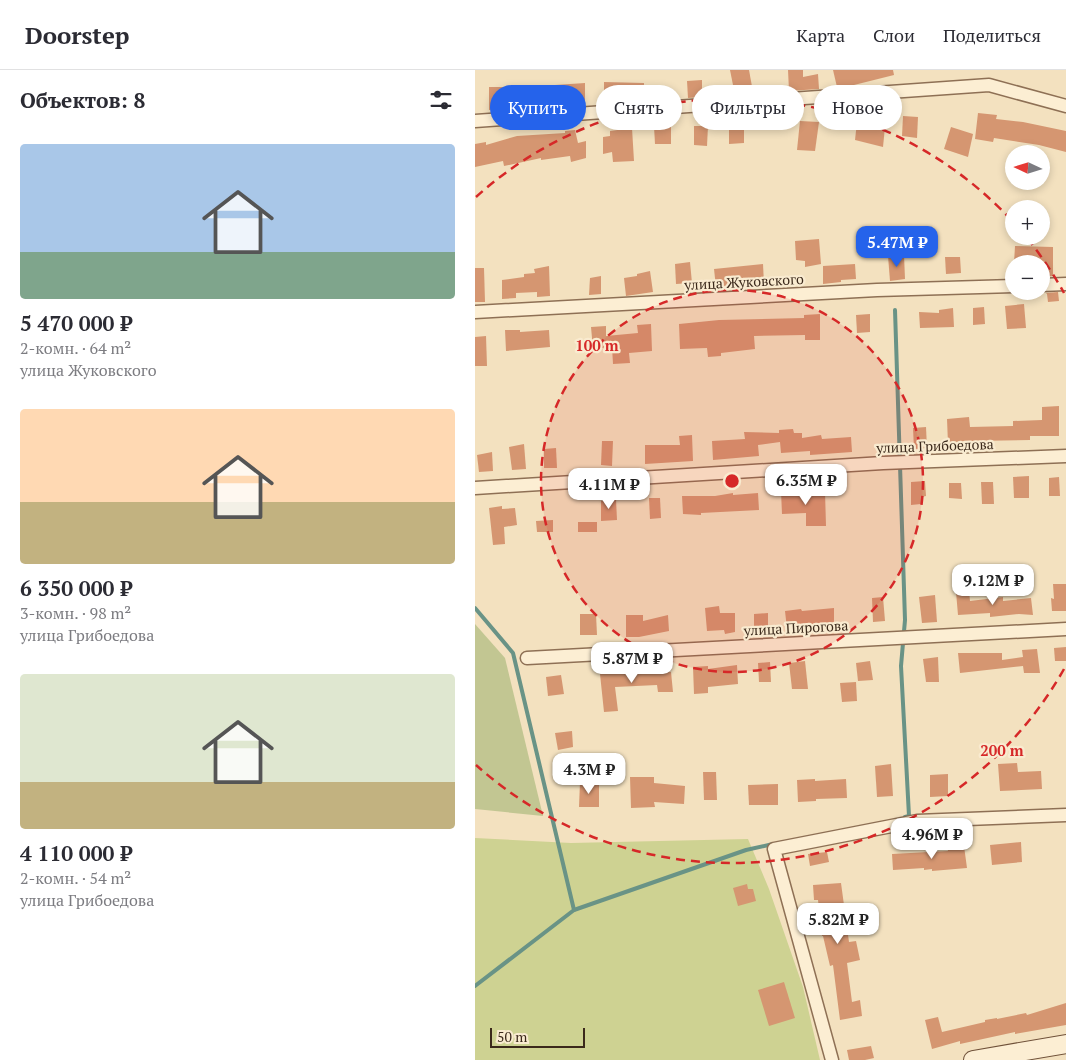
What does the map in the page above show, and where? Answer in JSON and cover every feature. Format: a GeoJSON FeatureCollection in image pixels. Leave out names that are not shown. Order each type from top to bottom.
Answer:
{"type":"FeatureCollection","features":[{"type":"Feature","properties":{"kind":"main road"},"geometry":{"type":"LineString","coordinates":[[973,1060],[1066,1044]]}},
{"type":"Feature","properties":{"kind":"street"},"geometry":{"type":"LineString","coordinates":[[475,121],[989,85],[1066,106]]}},
{"type":"Feature","properties":{"kind":"street"},"geometry":{"type":"LineString","coordinates":[[1050,285],[1066,284]]}},
{"type":"Feature","properties":{"kind":"street","name":"улица Жуковского"},"geometry":{"type":"LineString","coordinates":[[475,312],[877,290],[1005,286]]}},
{"type":"Feature","properties":{"kind":"street","name":"улица Грибоедова"},"geometry":{"type":"LineString","coordinates":[[475,488],[883,463],[1066,456]]}},
{"type":"Feature","properties":{"kind":"street","name":"улица Пирогова"},"geometry":{"type":"LineString","coordinates":[[527,658],[1066,629]]}},
{"type":"Feature","properties":{"kind":"street"},"geometry":{"type":"LineString","coordinates":[[832,1060],[775,849],[917,821],[1066,815]]}},
{"type":"Feature","properties":{"kind":"green space"},"geometry":{"type":"Polygon","coordinates":[[[475,624],[505,658],[543,816],[475,809],[475,624]]]}},
{"type":"Feature","properties":{"kind":"green space"},"geometry":{"type":"Polygon","coordinates":[[[475,838],[571,843],[748,839],[769,889],[803,987],[820,1060],[475,1060],[475,838]]]}},
{"type":"Feature","properties":{"kind":"building"},"geometry":{"type":"Polygon","coordinates":[[[730,70],[749,70],[752,85],[733,85],[730,70]]]}},
{"type":"Feature","properties":{"kind":"building"},"geometry":{"type":"Polygon","coordinates":[[[788,70],[803,70],[803,77],[818,74],[819,85],[814,85],[814,89],[804,90],[804,85],[789,85],[788,70]]]}},
{"type":"Feature","properties":{"kind":"building"},"geometry":{"type":"Polygon","coordinates":[[[833,70],[893,70],[894,75],[854,85],[837,85],[833,70]]]}},
{"type":"Feature","properties":{"kind":"building"},"geometry":{"type":"Polygon","coordinates":[[[702,80],[702,85],[692,85],[692,98],[688,98],[687,81],[702,80]]]}},
{"type":"Feature","properties":{"kind":"building"},"geometry":{"type":"Polygon","coordinates":[[[604,82],[644,83],[644,85],[604,85],[604,82]]]}},
{"type":"Feature","properties":{"kind":"building"},"geometry":{"type":"Polygon","coordinates":[[[585,83],[585,85],[555,85],[585,83]]]}},
{"type":"Feature","properties":{"kind":"building"},"geometry":{"type":"Polygon","coordinates":[[[489,87],[490,110],[489,110],[489,87]]]}},
{"type":"Feature","properties":{"kind":"building"},"geometry":{"type":"Polygon","coordinates":[[[978,113],[997,115],[996,119],[1023,122],[1066,131],[1066,152],[1050,148],[1050,145],[994,138],[993,142],[975,139],[978,113]]]}},
{"type":"Feature","properties":{"kind":"building"},"geometry":{"type":"Polygon","coordinates":[[[903,116],[918,117],[917,138],[902,136],[903,116]]]}},
{"type":"Feature","properties":{"kind":"building"},"geometry":{"type":"Polygon","coordinates":[[[804,121],[814,122],[814,130],[818,130],[815,151],[797,150],[799,130],[804,130],[804,121]]]}},
{"type":"Feature","properties":{"kind":"building"},"geometry":{"type":"Polygon","coordinates":[[[951,127],[973,134],[968,157],[944,149],[951,127]]]}},
{"type":"Feature","properties":{"kind":"building"},"geometry":{"type":"Polygon","coordinates":[[[575,130],[578,143],[586,141],[586,158],[571,162],[570,156],[541,160],[541,158],[504,166],[503,161],[475,167],[475,144],[486,142],[486,145],[517,136],[565,133],[565,131],[575,130]]]}},
{"type":"Feature","properties":{"kind":"building"},"geometry":{"type":"Polygon","coordinates":[[[632,130],[634,161],[613,162],[612,152],[603,154],[603,137],[610,136],[610,131],[632,130]]]}},
{"type":"Feature","properties":{"kind":"building"},"geometry":{"type":"Polygon","coordinates":[[[654,130],[671,130],[671,144],[655,144],[654,130]]]}},
{"type":"Feature","properties":{"kind":"building"},"geometry":{"type":"Polygon","coordinates":[[[694,130],[708,130],[707,146],[694,145],[694,130]]]}},
{"type":"Feature","properties":{"kind":"building"},"geometry":{"type":"Polygon","coordinates":[[[729,130],[744,130],[744,143],[729,144],[729,130]]]}},
{"type":"Feature","properties":{"kind":"building"},"geometry":{"type":"Polygon","coordinates":[[[856,130],[885,130],[883,147],[855,140],[856,130]]]}},
{"type":"Feature","properties":{"kind":"building"},"geometry":{"type":"Polygon","coordinates":[[[819,239],[821,264],[805,267],[805,261],[796,260],[795,241],[819,239]]]}},
{"type":"Feature","properties":{"kind":"building"},"geometry":{"type":"Polygon","coordinates":[[[1015,246],[1053,247],[1053,276],[1050,276],[1050,255],[1014,255],[1015,246]]]}},
{"type":"Feature","properties":{"kind":"building"},"geometry":{"type":"Polygon","coordinates":[[[904,255],[905,279],[890,281],[888,256],[904,255]]]}},
{"type":"Feature","properties":{"kind":"building"},"geometry":{"type":"Polygon","coordinates":[[[945,257],[960,257],[961,273],[946,274],[945,257]]]}},
{"type":"Feature","properties":{"kind":"building"},"geometry":{"type":"Polygon","coordinates":[[[690,262],[692,283],[676,284],[675,264],[690,262]]]}},
{"type":"Feature","properties":{"kind":"building"},"geometry":{"type":"Polygon","coordinates":[[[763,264],[764,284],[716,287],[714,269],[763,264]]]}},
{"type":"Feature","properties":{"kind":"building"},"geometry":{"type":"Polygon","coordinates":[[[855,264],[856,279],[823,284],[823,266],[855,264]]]}},
{"type":"Feature","properties":{"kind":"building"},"geometry":{"type":"Polygon","coordinates":[[[549,266],[550,296],[537,297],[537,292],[516,293],[516,298],[502,299],[502,280],[524,277],[524,274],[535,273],[534,269],[549,266]]]}},
{"type":"Feature","properties":{"kind":"building"},"geometry":{"type":"Polygon","coordinates":[[[475,268],[484,268],[485,302],[475,302],[475,268]]]}},
{"type":"Feature","properties":{"kind":"building"},"geometry":{"type":"Polygon","coordinates":[[[650,271],[653,292],[626,296],[624,278],[650,271]]]}},
{"type":"Feature","properties":{"kind":"building"},"geometry":{"type":"Polygon","coordinates":[[[601,276],[601,294],[589,295],[590,278],[601,276]]]}},
{"type":"Feature","properties":{"kind":"building"},"geometry":{"type":"Polygon","coordinates":[[[1058,292],[1059,301],[1048,302],[1048,300],[1050,300],[1050,293],[1058,292]]]}},
{"type":"Feature","properties":{"kind":"building"},"geometry":{"type":"Polygon","coordinates":[[[1024,304],[1026,328],[1007,329],[1005,306],[1024,304]]]}},
{"type":"Feature","properties":{"kind":"building"},"geometry":{"type":"Polygon","coordinates":[[[984,307],[985,324],[973,325],[973,308],[984,307]]]}},
{"type":"Feature","properties":{"kind":"building"},"geometry":{"type":"Polygon","coordinates":[[[953,308],[954,327],[920,328],[919,312],[939,313],[939,310],[953,308]]]}},
{"type":"Feature","properties":{"kind":"building"},"geometry":{"type":"Polygon","coordinates":[[[820,314],[820,340],[805,340],[805,335],[754,336],[755,349],[721,353],[721,356],[708,357],[707,348],[680,349],[679,324],[719,320],[804,318],[804,315],[820,314]]]}},
{"type":"Feature","properties":{"kind":"building"},"geometry":{"type":"Polygon","coordinates":[[[870,314],[870,332],[857,333],[856,315],[870,314]]]}},
{"type":"Feature","properties":{"kind":"building"},"geometry":{"type":"Polygon","coordinates":[[[651,324],[652,351],[629,353],[630,363],[613,364],[612,347],[593,349],[591,327],[606,326],[606,336],[638,333],[637,325],[651,324]]]}},
{"type":"Feature","properties":{"kind":"building"},"geometry":{"type":"Polygon","coordinates":[[[505,330],[520,330],[520,332],[549,330],[550,347],[506,351],[505,330]]]}},
{"type":"Feature","properties":{"kind":"building"},"geometry":{"type":"Polygon","coordinates":[[[486,336],[487,366],[475,366],[475,337],[486,336]]]}},
{"type":"Feature","properties":{"kind":"building"},"geometry":{"type":"Polygon","coordinates":[[[1059,406],[1059,436],[1030,436],[1030,440],[971,441],[948,444],[947,419],[969,417],[970,427],[1013,426],[1013,421],[1042,420],[1042,407],[1059,406]]]}},
{"type":"Feature","properties":{"kind":"building"},"geometry":{"type":"Polygon","coordinates":[[[926,427],[927,448],[914,449],[913,428],[926,427]]]}},
{"type":"Feature","properties":{"kind":"building"},"geometry":{"type":"Polygon","coordinates":[[[793,429],[794,433],[802,433],[802,438],[821,435],[822,439],[851,437],[852,452],[810,455],[810,451],[781,453],[780,442],[758,445],[759,456],[713,460],[712,441],[745,439],[744,432],[779,433],[779,430],[793,429]]]}},
{"type":"Feature","properties":{"kind":"building"},"geometry":{"type":"Polygon","coordinates":[[[692,435],[693,461],[645,464],[645,445],[680,445],[679,436],[692,435]]]}},
{"type":"Feature","properties":{"kind":"building"},"geometry":{"type":"Polygon","coordinates":[[[602,441],[613,441],[612,466],[601,465],[602,441]]]}},
{"type":"Feature","properties":{"kind":"building"},"geometry":{"type":"Polygon","coordinates":[[[524,444],[526,469],[512,470],[509,447],[524,444]]]}},
{"type":"Feature","properties":{"kind":"building"},"geometry":{"type":"Polygon","coordinates":[[[556,448],[557,468],[544,468],[544,449],[556,448]]]}},
{"type":"Feature","properties":{"kind":"building"},"geometry":{"type":"Polygon","coordinates":[[[492,452],[493,471],[479,472],[477,455],[492,452]]]}},
{"type":"Feature","properties":{"kind":"building"},"geometry":{"type":"Polygon","coordinates":[[[1029,476],[1029,498],[1014,498],[1013,477],[1029,476]]]}},
{"type":"Feature","properties":{"kind":"building"},"geometry":{"type":"Polygon","coordinates":[[[1059,477],[1060,496],[1049,496],[1049,478],[1059,477]]]}},
{"type":"Feature","properties":{"kind":"building"},"geometry":{"type":"Polygon","coordinates":[[[925,481],[926,496],[921,497],[921,504],[911,505],[911,482],[925,481]]]}},
{"type":"Feature","properties":{"kind":"building"},"geometry":{"type":"Polygon","coordinates":[[[981,482],[993,482],[994,504],[982,504],[981,482]]]}},
{"type":"Feature","properties":{"kind":"building"},"geometry":{"type":"Polygon","coordinates":[[[949,483],[961,483],[962,499],[949,498],[949,483]]]}},
{"type":"Feature","properties":{"kind":"building"},"geometry":{"type":"Polygon","coordinates":[[[781,491],[825,491],[826,526],[806,526],[806,513],[782,514],[781,491]]]}},
{"type":"Feature","properties":{"kind":"building"},"geometry":{"type":"Polygon","coordinates":[[[733,493],[733,495],[758,493],[759,510],[701,513],[701,515],[683,514],[682,496],[715,496],[733,493]]]}},
{"type":"Feature","properties":{"kind":"building"},"geometry":{"type":"Polygon","coordinates":[[[649,498],[660,498],[661,518],[650,519],[649,498]]]}},
{"type":"Feature","properties":{"kind":"building"},"geometry":{"type":"Polygon","coordinates":[[[616,499],[617,520],[601,521],[601,501],[616,499]]]}},
{"type":"Feature","properties":{"kind":"building"},"geometry":{"type":"Polygon","coordinates":[[[502,506],[502,509],[515,508],[517,525],[504,527],[505,544],[493,545],[489,508],[502,506]]]}},
{"type":"Feature","properties":{"kind":"building"},"geometry":{"type":"Polygon","coordinates":[[[553,520],[553,532],[537,532],[536,521],[553,520]]]}},
{"type":"Feature","properties":{"kind":"building"},"geometry":{"type":"Polygon","coordinates":[[[578,522],[597,522],[597,532],[578,532],[578,522]]]}},
{"type":"Feature","properties":{"kind":"building"},"geometry":{"type":"Polygon","coordinates":[[[1053,584],[1066,584],[1066,611],[1052,611],[1051,598],[1054,599],[1053,584]]]}},
{"type":"Feature","properties":{"kind":"building"},"geometry":{"type":"Polygon","coordinates":[[[969,591],[970,601],[1003,597],[1003,601],[1031,598],[1033,615],[1019,614],[990,617],[990,613],[958,615],[956,592],[969,591]]]}},
{"type":"Feature","properties":{"kind":"building"},"geometry":{"type":"Polygon","coordinates":[[[935,595],[937,622],[922,623],[919,597],[935,595]]]}},
{"type":"Feature","properties":{"kind":"building"},"geometry":{"type":"Polygon","coordinates":[[[883,597],[885,621],[873,622],[872,598],[883,597]]]}},
{"type":"Feature","properties":{"kind":"building"},"geometry":{"type":"Polygon","coordinates":[[[719,606],[720,613],[735,613],[735,632],[725,634],[724,630],[707,631],[705,608],[719,606]]]}},
{"type":"Feature","properties":{"kind":"building"},"geometry":{"type":"Polygon","coordinates":[[[834,608],[834,625],[787,629],[785,611],[834,608]]]}},
{"type":"Feature","properties":{"kind":"building"},"geometry":{"type":"Polygon","coordinates":[[[768,613],[768,630],[754,632],[754,614],[768,613]]]}},
{"type":"Feature","properties":{"kind":"building"},"geometry":{"type":"Polygon","coordinates":[[[580,614],[596,614],[597,635],[580,635],[580,614]]]}},
{"type":"Feature","properties":{"kind":"building"},"geometry":{"type":"Polygon","coordinates":[[[626,615],[643,615],[643,621],[668,615],[669,631],[639,637],[626,637],[626,615]]]}},
{"type":"Feature","properties":{"kind":"building"},"geometry":{"type":"Polygon","coordinates":[[[1066,647],[1066,661],[1055,661],[1054,648],[1066,647]]]}},
{"type":"Feature","properties":{"kind":"building"},"geometry":{"type":"Polygon","coordinates":[[[1037,649],[1040,673],[1024,673],[1023,666],[960,673],[958,653],[1002,653],[1002,660],[1023,657],[1022,650],[1037,649]]]}},
{"type":"Feature","properties":{"kind":"building"},"geometry":{"type":"Polygon","coordinates":[[[938,657],[939,682],[926,682],[923,659],[938,657]]]}},
{"type":"Feature","properties":{"kind":"building"},"geometry":{"type":"Polygon","coordinates":[[[805,661],[808,689],[792,689],[789,663],[805,661]]]}},
{"type":"Feature","properties":{"kind":"building"},"geometry":{"type":"Polygon","coordinates":[[[870,661],[873,680],[858,681],[856,663],[870,661]]]}},
{"type":"Feature","properties":{"kind":"building"},"geometry":{"type":"Polygon","coordinates":[[[770,662],[771,682],[759,682],[758,663],[770,662]]]}},
{"type":"Feature","properties":{"kind":"building"},"geometry":{"type":"Polygon","coordinates":[[[737,665],[738,684],[708,687],[708,693],[694,694],[693,667],[708,666],[708,669],[737,665]]]}},
{"type":"Feature","properties":{"kind":"building"},"geometry":{"type":"Polygon","coordinates":[[[627,670],[671,672],[673,692],[658,692],[657,685],[615,687],[618,711],[604,712],[600,674],[627,670]]]}},
{"type":"Feature","properties":{"kind":"building"},"geometry":{"type":"Polygon","coordinates":[[[561,675],[564,694],[548,696],[546,677],[561,675]]]}},
{"type":"Feature","properties":{"kind":"building"},"geometry":{"type":"Polygon","coordinates":[[[856,682],[857,701],[842,702],[840,683],[856,682]]]}},
{"type":"Feature","properties":{"kind":"building"},"geometry":{"type":"Polygon","coordinates":[[[572,731],[573,747],[558,750],[555,733],[572,731]]]}},
{"type":"Feature","properties":{"kind":"building"},"geometry":{"type":"Polygon","coordinates":[[[1017,763],[1018,772],[1041,771],[1042,789],[1000,791],[998,764],[1017,763]]]}},
{"type":"Feature","properties":{"kind":"building"},"geometry":{"type":"Polygon","coordinates":[[[891,764],[893,796],[877,797],[875,766],[891,764]]]}},
{"type":"Feature","properties":{"kind":"building"},"geometry":{"type":"Polygon","coordinates":[[[703,772],[716,772],[717,800],[704,800],[703,772]]]}},
{"type":"Feature","properties":{"kind":"building"},"geometry":{"type":"Polygon","coordinates":[[[948,774],[948,796],[930,797],[930,775],[948,774]]]}},
{"type":"Feature","properties":{"kind":"building"},"geometry":{"type":"Polygon","coordinates":[[[630,777],[654,777],[654,783],[685,786],[684,804],[654,802],[655,807],[631,808],[630,777]]]}},
{"type":"Feature","properties":{"kind":"building"},"geometry":{"type":"Polygon","coordinates":[[[815,779],[815,781],[846,779],[847,798],[816,799],[816,801],[798,802],[797,780],[815,779]]]}},
{"type":"Feature","properties":{"kind":"building"},"geometry":{"type":"Polygon","coordinates":[[[580,782],[599,783],[599,807],[579,807],[580,782]]]}},
{"type":"Feature","properties":{"kind":"building"},"geometry":{"type":"Polygon","coordinates":[[[778,784],[778,805],[749,805],[748,785],[778,784]]]}},
{"type":"Feature","properties":{"kind":"building"},"geometry":{"type":"Polygon","coordinates":[[[1021,842],[1022,862],[992,865],[990,845],[1021,842]]]}},
{"type":"Feature","properties":{"kind":"building"},"geometry":{"type":"Polygon","coordinates":[[[964,846],[967,868],[932,871],[932,869],[924,870],[924,868],[893,870],[892,854],[948,851],[947,847],[964,846]]]}},
{"type":"Feature","properties":{"kind":"building"},"geometry":{"type":"Polygon","coordinates":[[[827,852],[829,862],[810,866],[808,854],[827,852]]]}},
{"type":"Feature","properties":{"kind":"building"},"geometry":{"type":"Polygon","coordinates":[[[841,883],[849,942],[856,941],[860,960],[847,963],[852,1002],[860,1000],[862,1016],[840,1020],[833,965],[830,966],[822,936],[818,900],[814,900],[813,885],[841,883]]]}},
{"type":"Feature","properties":{"kind":"building"},"geometry":{"type":"Polygon","coordinates":[[[747,884],[748,889],[753,889],[756,901],[738,906],[733,888],[747,884]]]}},
{"type":"Feature","properties":{"kind":"building"},"geometry":{"type":"Polygon","coordinates":[[[784,982],[795,1018],[769,1026],[758,990],[784,982]]]}},
{"type":"Feature","properties":{"kind":"building"},"geometry":{"type":"Polygon","coordinates":[[[1066,1003],[1066,1025],[1015,1034],[1015,1032],[960,1044],[960,1041],[932,1049],[925,1020],[938,1017],[942,1032],[985,1022],[985,1020],[1026,1013],[1027,1015],[1066,1003]]]}},
{"type":"Feature","properties":{"kind":"building"},"geometry":{"type":"Polygon","coordinates":[[[871,1046],[874,1058],[849,1060],[847,1050],[871,1046]]]}},
{"type":"Feature","properties":{"kind":"waterway"},"geometry":{"type":"LineString","coordinates":[[895,310],[905,620],[901,666],[909,816],[905,817]]}},
{"type":"Feature","properties":{"kind":"waterway"},"geometry":{"type":"LineString","coordinates":[[475,608],[513,653],[574,910],[475,986]]}},
{"type":"Feature","properties":{"kind":"waterway"},"geometry":{"type":"LineString","coordinates":[[574,910],[746,850],[773,844]]}}]}
